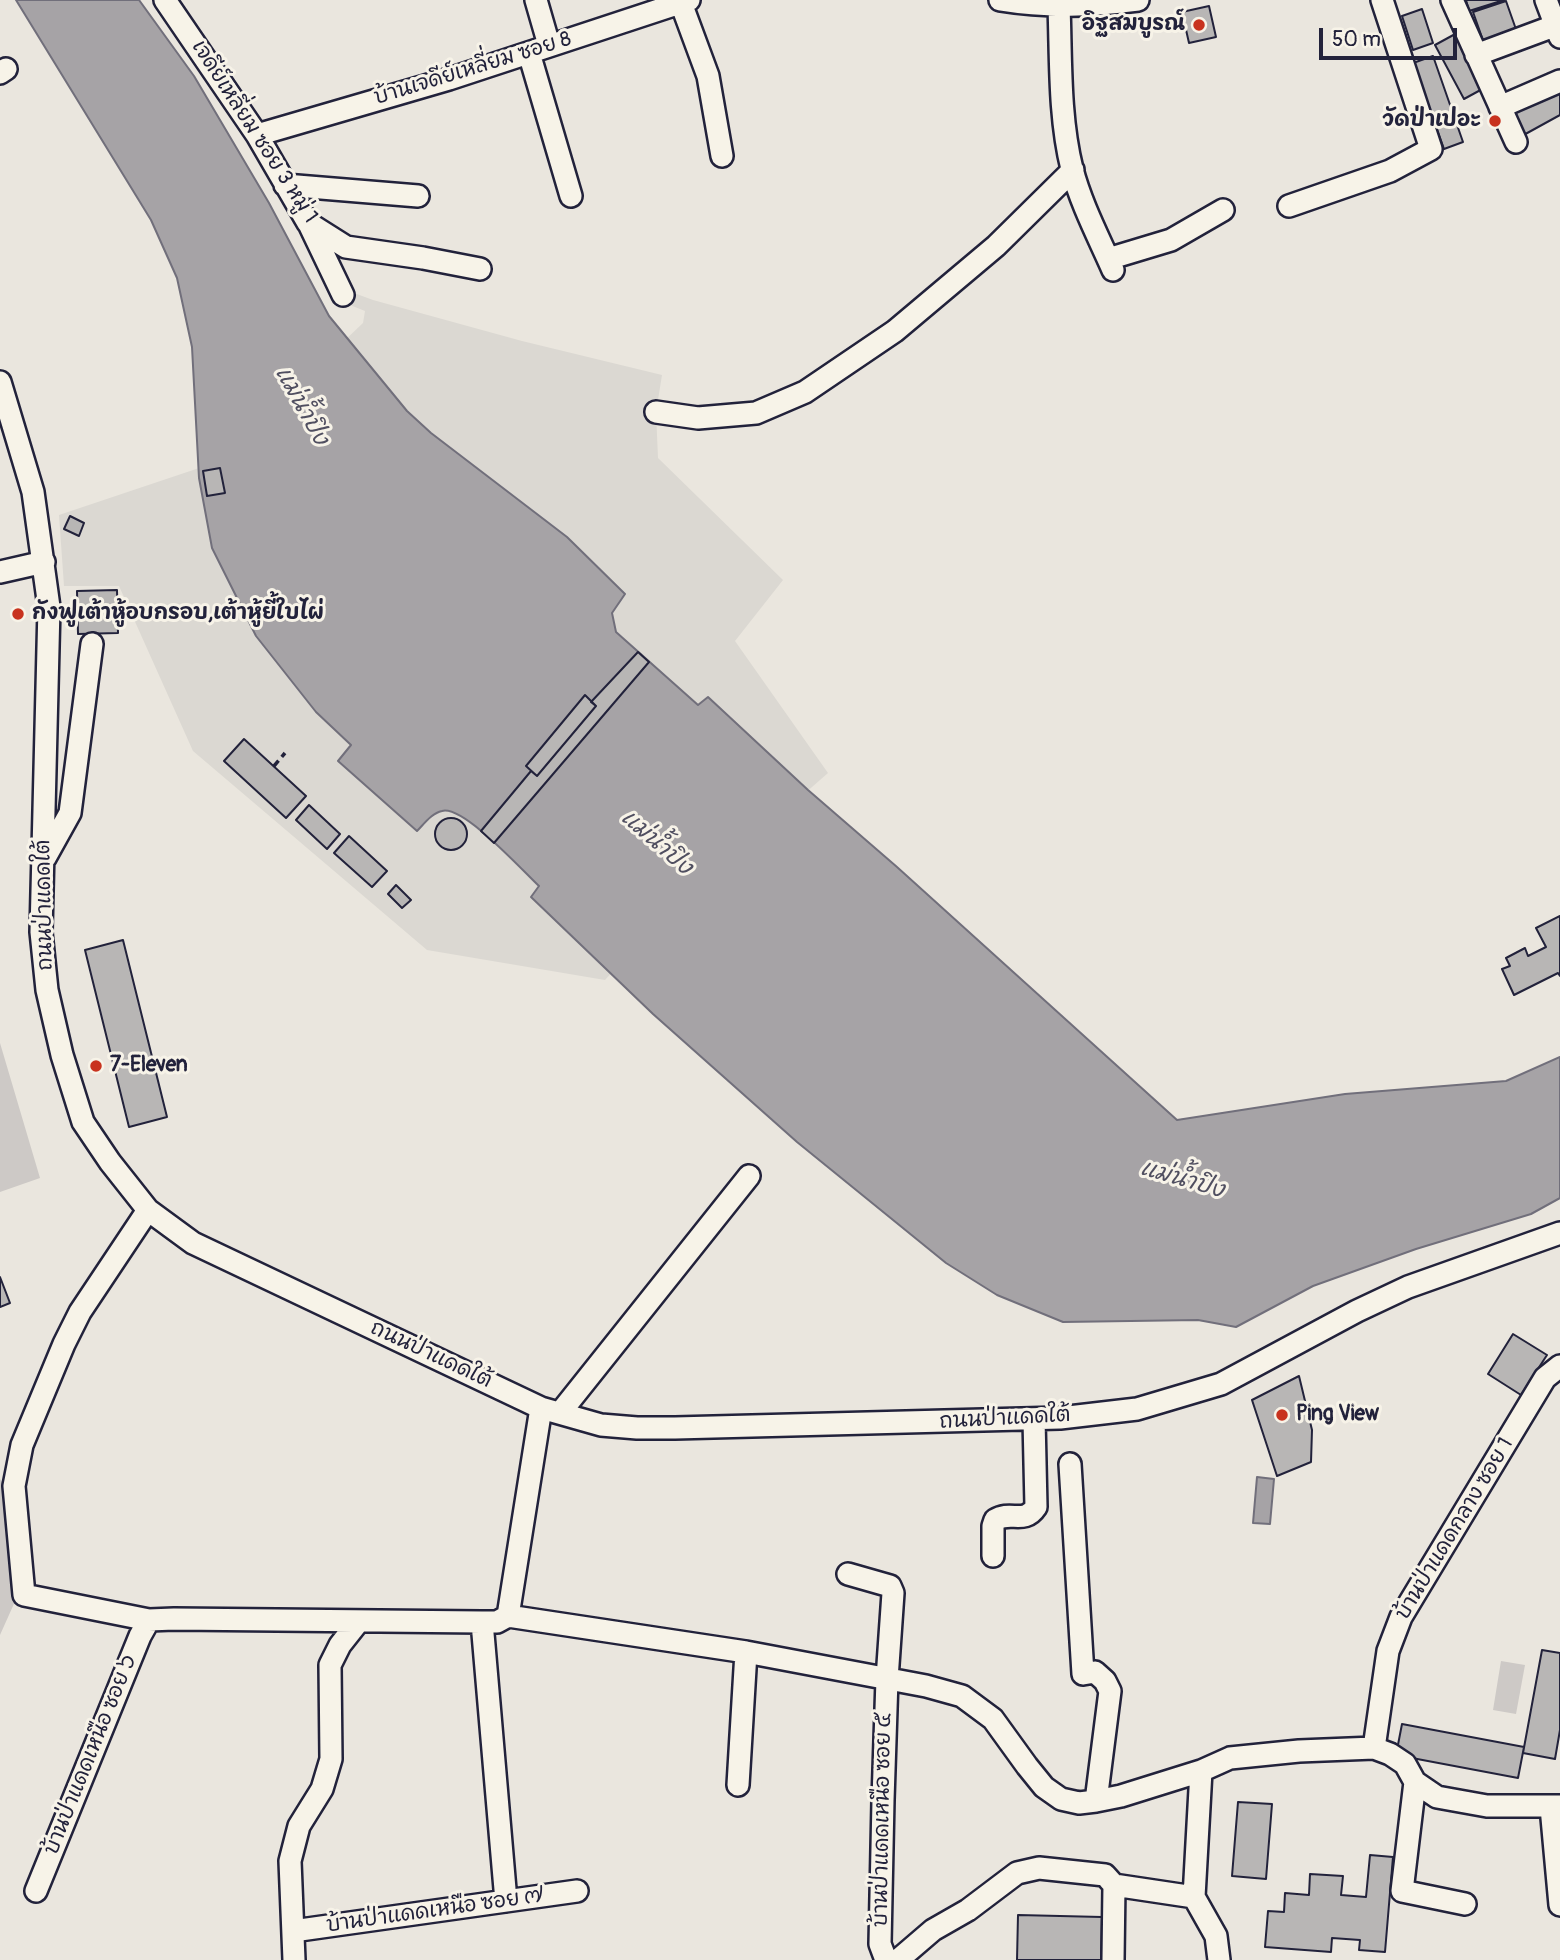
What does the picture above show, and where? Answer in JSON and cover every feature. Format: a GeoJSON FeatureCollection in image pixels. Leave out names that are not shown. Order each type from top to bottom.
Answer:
{"type":"FeatureCollection","features":[{"type":"Feature","properties":{"kind":"street"},"geometry":{"type":"LineString","coordinates":[[536,0],[550,45]]}},
{"type":"Feature","properties":{"kind":"street"},"geometry":{"type":"LineString","coordinates":[[1000,0],[1028,5],[1059,6],[1138,0]]}},
{"type":"Feature","properties":{"kind":"street"},"geometry":{"type":"LineString","coordinates":[[1289,206],[1390,171],[1431,149],[1382,0]]}},
{"type":"Feature","properties":{"kind":"street"},"geometry":{"type":"LineString","coordinates":[[1452,0],[1516,142]]}},
{"type":"Feature","properties":{"kind":"street"},"geometry":{"type":"LineString","coordinates":[[1476,55],[1557,32],[1546,0]]}},
{"type":"Feature","properties":{"kind":"street"},"geometry":{"type":"LineString","coordinates":[[685,1],[708,76],[722,156]]}},
{"type":"Feature","properties":{"kind":"street","name":"บ้านเจดีย์เหลี่ยม ซอย 8"},"geometry":{"type":"LineString","coordinates":[[257,135],[530,53],[685,1]]}},
{"type":"Feature","properties":{"kind":"street","name":"เจดีย์เหลี่ยม ซอย 3 หมู่ 1"},"geometry":{"type":"LineString","coordinates":[[173,2],[257,135],[308,223],[346,247],[480,269]]}},
{"type":"Feature","properties":{"kind":"street"},"geometry":{"type":"LineString","coordinates":[[1059,6],[1065,130],[1073,170],[1081,196],[1111,265],[1171,240],[1223,210]]}},
{"type":"Feature","properties":{"kind":"street"},"geometry":{"type":"LineString","coordinates":[[530,53],[572,196]]}},
{"type":"Feature","properties":{"kind":"street"},"geometry":{"type":"LineString","coordinates":[[1500,107],[1560,81]]}},
{"type":"Feature","properties":{"kind":"street"},"geometry":{"type":"LineString","coordinates":[[656,412],[698,418],[756,413],[805,392],[895,331],[996,246],[1073,170]]}},
{"type":"Feature","properties":{"kind":"street"},"geometry":{"type":"LineString","coordinates":[[285,186],[418,196]]}},
{"type":"Feature","properties":{"kind":"street"},"geometry":{"type":"LineString","coordinates":[[308,223],[343,295]]}},
{"type":"Feature","properties":{"kind":"street","name":"ถนนป่าแดดใต้"},"geometry":{"type":"LineString","coordinates":[[0,384],[33,492],[49,607],[42,952],[47,990],[62,1055],[83,1122],[110,1163],[148,1210],[193,1243],[551,1410],[601,1424],[637,1428],[1034,1419],[1138,1409],[1221,1384],[1357,1311],[1408,1287],[1560,1233]]}},
{"type":"Feature","properties":{"kind":"street"},"geometry":{"type":"LineString","coordinates":[[0,572],[44,562]]}},
{"type":"Feature","properties":{"kind":"street"},"geometry":{"type":"LineString","coordinates":[[43,863],[70,813],[92,644]]}},
{"type":"Feature","properties":{"kind":"street"},"geometry":{"type":"LineString","coordinates":[[508,1616],[551,1410],[749,1176]]}},
{"type":"Feature","properties":{"kind":"street"},"geometry":{"type":"LineString","coordinates":[[148,1210],[80,1312],[64,1343],[22,1445],[14,1486],[24,1595],[149,1620],[497,1622],[508,1616],[746,1652],[926,1686],[962,1696],[993,1719],[1044,1787],[1061,1799],[1079,1803],[1121,1796],[1230,1758],[1299,1751],[1374,1748],[1390,1754],[1405,1765],[1415,1782],[1437,1797],[1487,1807],[1555,1807],[1560,1905]]}},
{"type":"Feature","properties":{"kind":"street","name":"บ้านป่าแดดกลาง ซอย 1"},"geometry":{"type":"LineString","coordinates":[[1374,1748],[1388,1651],[1401,1617],[1545,1378],[1560,1366]]}},
{"type":"Feature","properties":{"kind":"street"},"geometry":{"type":"LineString","coordinates":[[993,1556],[995,1520],[1002,1516],[1025,1517],[1036,1507],[1034,1419]]}},
{"type":"Feature","properties":{"kind":"street"},"geometry":{"type":"LineString","coordinates":[[0,1464],[14,1486]]}},
{"type":"Feature","properties":{"kind":"street"},"geometry":{"type":"LineString","coordinates":[[1070,1464],[1083,1674],[1095,1672],[1105,1681],[1110,1691],[1096,1801]]}},
{"type":"Feature","properties":{"kind":"street","name":"บ้านป่าแดดเหนือ ซอย ๕"},"geometry":{"type":"LineString","coordinates":[[848,1574],[890,1586],[893,1593],[887,1679],[880,1944],[886,1960]]}},
{"type":"Feature","properties":{"kind":"street","name":"บ้านป่าแดดเหนือ ซอย ๖"},"geometry":{"type":"LineString","coordinates":[[36,1891],[140,1636],[149,1620]]}},
{"type":"Feature","properties":{"kind":"street"},"geometry":{"type":"LineString","coordinates":[[293,1960],[290,1861],[299,1826],[322,1788],[331,1759],[330,1665],[340,1644],[359,1621]]}},
{"type":"Feature","properties":{"kind":"street"},"geometry":{"type":"LineString","coordinates":[[482,1622],[506,1901]]}},
{"type":"Feature","properties":{"kind":"street"},"geometry":{"type":"LineString","coordinates":[[738,1785],[746,1652]]}},
{"type":"Feature","properties":{"kind":"street"},"geometry":{"type":"LineString","coordinates":[[1201,1770],[1194,1897],[1216,1936],[1219,1960]]}},
{"type":"Feature","properties":{"kind":"street"},"geometry":{"type":"LineString","coordinates":[[1415,1782],[1402,1891],[1465,1904]]}},
{"type":"Feature","properties":{"kind":"street"},"geometry":{"type":"LineString","coordinates":[[898,1960],[933,1930],[968,1910],[1017,1873],[1039,1868],[1194,1897]]}},
{"type":"Feature","properties":{"kind":"street"},"geometry":{"type":"LineString","coordinates":[[1110,1880],[1113,1960]]}},
{"type":"Feature","properties":{"kind":"street","name":"บ้านป่าแดดเหนือ ซอย ๗"},"geometry":{"type":"LineString","coordinates":[[293,1931],[577,1891]]}},
{"type":"Feature","properties":{"kind":"path"},"geometry":{"type":"LineString","coordinates":[[274,766],[285,753]]}},
{"type":"Feature","properties":{"kind":"shaded area"},"geometry":{"type":"Polygon","coordinates":[[[354,293],[522,341],[662,375],[656,412],[658,458],[783,580],[735,641],[828,773],[659,921],[605,980],[427,950],[193,751],[119,586],[64,586],[59,515],[217,462],[363,323],[365,311],[345,303],[354,293]]]}},
{"type":"Feature","properties":{"kind":"shaded area"},"geometry":{"type":"Polygon","coordinates":[[[0,1043],[40,1178],[0,1192],[0,1043]]]}},
{"type":"Feature","properties":{"kind":"shaded area"},"geometry":{"type":"Polygon","coordinates":[[[0,1479],[5,1486],[17,1597],[0,1635],[0,1479]]]}},
{"type":"Feature","properties":{"kind":"shaded area"},"geometry":{"type":"Polygon","coordinates":[[[1501,1661],[1525,1665],[1516,1714],[1493,1710],[1501,1661]]]}},
{"type":"Feature","properties":{"kind":"water","name":"แม่น้ำปิง"},"geometry":{"type":"Polygon","coordinates":[[[16,0],[139,0],[194,76],[269,203],[329,316],[407,411],[431,433],[567,537],[625,594],[612,613],[616,632],[698,705],[708,697],[1177,1120],[1345,1094],[1506,1081],[1560,1057],[1560,1198],[1531,1214],[1416,1249],[1313,1286],[1236,1327],[1198,1320],[1063,1322],[997,1295],[946,1263],[797,1142],[653,1014],[531,897],[539,886],[477,828],[452,812],[442,811],[432,816],[417,831],[338,761],[351,745],[316,712],[256,636],[212,548],[199,478],[192,347],[177,278],[151,220],[16,0]]]}},
{"type":"Feature","properties":{"kind":"water"},"geometry":{"type":"Polygon","coordinates":[[[1257,1477],[1274,1479],[1270,1524],[1253,1523],[1257,1477]]]}},
{"type":"Feature","properties":{"kind":"building"},"geometry":{"type":"Polygon","coordinates":[[[1466,0],[1504,0],[1469,11],[1466,0]]]}},
{"type":"Feature","properties":{"kind":"building"},"geometry":{"type":"Polygon","coordinates":[[[1506,1],[1518,35],[1485,46],[1473,12],[1506,1]]]}},
{"type":"Feature","properties":{"kind":"building","name":"อิฐสมบูรณ์"},"geometry":{"type":"Polygon","coordinates":[[[1209,6],[1216,37],[1189,43],[1182,12],[1209,6]]]}},
{"type":"Feature","properties":{"kind":"building"},"geometry":{"type":"Polygon","coordinates":[[[1422,9],[1433,43],[1413,50],[1402,16],[1422,9]]]}},
{"type":"Feature","properties":{"kind":"building"},"geometry":{"type":"Polygon","coordinates":[[[1457,33],[1486,87],[1464,99],[1435,45],[1457,33]]]}},
{"type":"Feature","properties":{"kind":"building"},"geometry":{"type":"Polygon","coordinates":[[[1433,56],[1463,142],[1444,149],[1413,63],[1433,56]]]}},
{"type":"Feature","properties":{"kind":"building"},"geometry":{"type":"Polygon","coordinates":[[[1556,87],[1560,95],[1560,115],[1520,137],[1508,113],[1556,87]]]}},
{"type":"Feature","properties":{"kind":"building"},"geometry":{"type":"Polygon","coordinates":[[[220,468],[225,493],[207,496],[203,471],[220,468]]]}},
{"type":"Feature","properties":{"kind":"building"},"geometry":{"type":"Polygon","coordinates":[[[70,516],[84,523],[79,536],[64,529],[70,516]]]}},
{"type":"Feature","properties":{"kind":"building"},"geometry":{"type":"Polygon","coordinates":[[[117,590],[118,633],[78,634],[77,591],[117,590]]]}},
{"type":"Feature","properties":{"kind":"building"},"geometry":{"type":"Polygon","coordinates":[[[638,652],[649,662],[494,843],[481,831],[531,771],[537,776],[596,706],[591,702],[638,652]]]}},
{"type":"Feature","properties":{"kind":"building"},"geometry":{"type":"Polygon","coordinates":[[[585,695],[596,706],[537,776],[526,766],[585,695]]]}},
{"type":"Feature","properties":{"kind":"building"},"geometry":{"type":"Polygon","coordinates":[[[244,739],[306,796],[286,818],[224,761],[244,739]]]}},
{"type":"Feature","properties":{"kind":"building"},"geometry":{"type":"Polygon","coordinates":[[[309,805],[340,834],[327,849],[296,820],[309,805]]]}},
{"type":"Feature","properties":{"kind":"building"},"geometry":{"type":"Polygon","coordinates":[[[451,818],[462,823],[467,834],[462,845],[451,850],[440,845],[435,834],[440,823],[451,818]]]}},
{"type":"Feature","properties":{"kind":"building"},"geometry":{"type":"Polygon","coordinates":[[[349,836],[387,871],[372,887],[334,853],[349,836]]]}},
{"type":"Feature","properties":{"kind":"building"},"geometry":{"type":"Polygon","coordinates":[[[396,885],[411,900],[402,908],[388,894],[396,885]]]}},
{"type":"Feature","properties":{"kind":"building"},"geometry":{"type":"Polygon","coordinates":[[[1560,916],[1560,976],[1558,973],[1514,995],[1502,969],[1510,966],[1506,958],[1525,948],[1528,956],[1546,947],[1536,928],[1560,916]]]}},
{"type":"Feature","properties":{"kind":"building"},"geometry":{"type":"Polygon","coordinates":[[[123,940],[167,1117],[129,1127],[85,950],[123,940]]]}},
{"type":"Feature","properties":{"kind":"building"},"geometry":{"type":"Polygon","coordinates":[[[0,1277],[10,1303],[0,1307],[0,1277]]]}},
{"type":"Feature","properties":{"kind":"building"},"geometry":{"type":"Polygon","coordinates":[[[1513,1334],[1547,1355],[1521,1395],[1488,1374],[1513,1334]]]}},
{"type":"Feature","properties":{"kind":"building","name":"Ping View"},"geometry":{"type":"Polygon","coordinates":[[[1299,1376],[1312,1430],[1311,1462],[1277,1476],[1252,1400],[1299,1376]]]}},
{"type":"Feature","properties":{"kind":"building"},"geometry":{"type":"Polygon","coordinates":[[[1542,1650],[1560,1653],[1560,1730],[1555,1759],[1523,1753],[1542,1650]]]}},
{"type":"Feature","properties":{"kind":"building"},"geometry":{"type":"Polygon","coordinates":[[[1402,1724],[1524,1747],[1518,1778],[1396,1755],[1402,1724]]]}},
{"type":"Feature","properties":{"kind":"building"},"geometry":{"type":"Polygon","coordinates":[[[1238,1802],[1272,1804],[1266,1879],[1232,1876],[1238,1802]]]}},
{"type":"Feature","properties":{"kind":"building"},"geometry":{"type":"Polygon","coordinates":[[[1370,1855],[1393,1857],[1385,1952],[1359,1950],[1360,1940],[1332,1938],[1331,1952],[1265,1947],[1268,1911],[1284,1912],[1285,1893],[1309,1895],[1310,1874],[1343,1876],[1341,1895],[1366,1897],[1370,1855]]]}},
{"type":"Feature","properties":{"kind":"building"},"geometry":{"type":"Polygon","coordinates":[[[1018,1915],[1102,1917],[1101,1960],[1017,1960],[1018,1915]]]}},
{"type":"Feature","properties":{"kind":"place","name":"อิฐสมบูรณ์"},"geometry":{"type":"Point","coordinates":[1199,25]}},
{"type":"Feature","properties":{"kind":"place","name":"วัดป่าเปอะ"},"geometry":{"type":"Point","coordinates":[1495,121]}},
{"type":"Feature","properties":{"kind":"place","name":"กังฟูเต้าหู้อบกรอบ,เต้าหู้ยี้ใบไผ่"},"geometry":{"type":"Point","coordinates":[18,614]}},
{"type":"Feature","properties":{"kind":"place","name":"7-Eleven"},"geometry":{"type":"Point","coordinates":[96,1066]}},
{"type":"Feature","properties":{"kind":"place","name":"Ping View"},"geometry":{"type":"Point","coordinates":[1282,1415]}}]}
